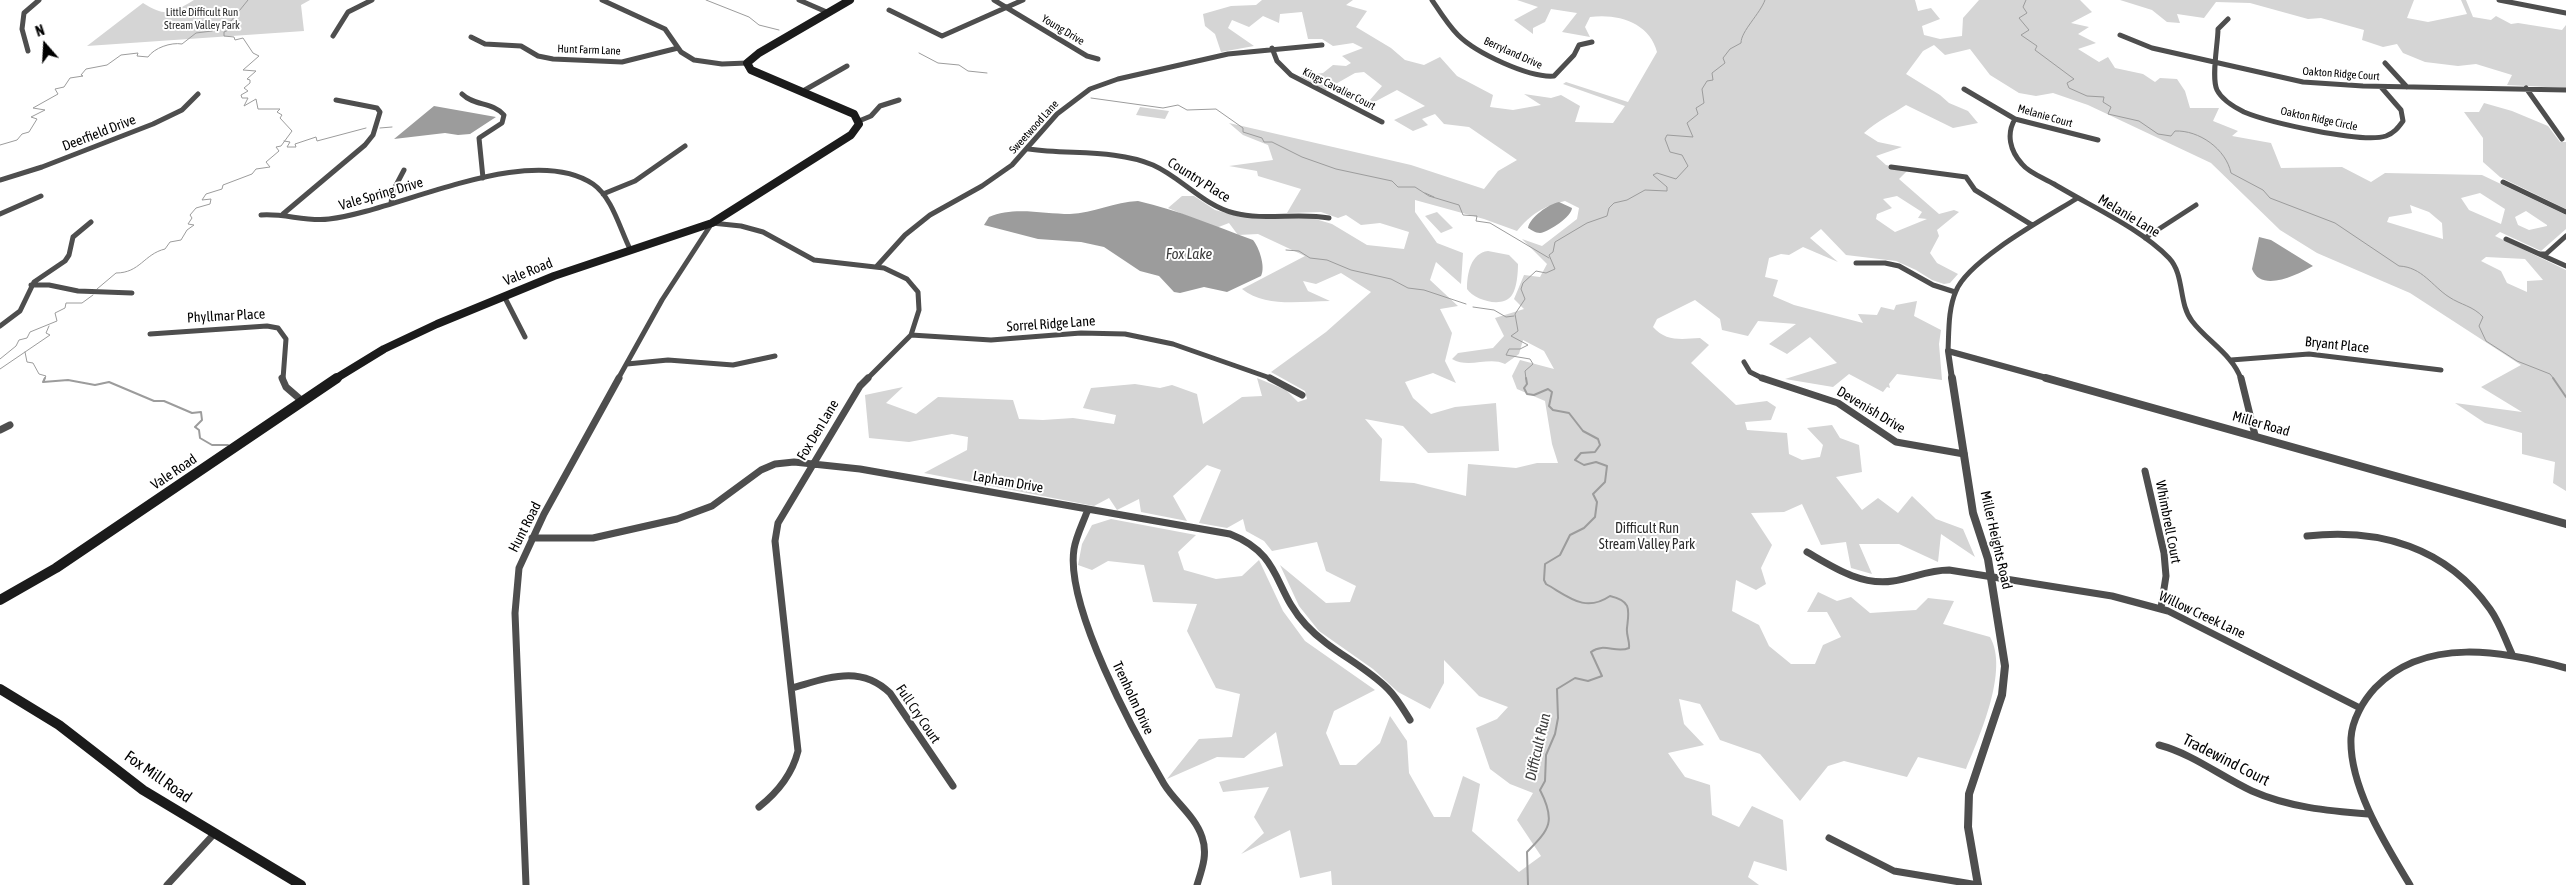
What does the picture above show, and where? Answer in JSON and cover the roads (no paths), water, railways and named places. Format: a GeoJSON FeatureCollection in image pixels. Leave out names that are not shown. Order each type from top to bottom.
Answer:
{"type":"FeatureCollection","features":[{"type":"Feature","properties":{"kind":"main road"},"geometry":{"type":"LineString","coordinates":[[850,0],[759,53],[747,63],[751,70],[854,114],[859,121]]}},
{"type":"Feature","properties":{"kind":"main road","name":"Vale Road"},"geometry":{"type":"LineString","coordinates":[[0,600],[56,568],[301,400],[384,349],[504,296],[630,249],[712,223],[851,134],[858,127],[859,121]]}},
{"type":"Feature","properties":{"kind":"main road","name":"Fox Mill Road"},"geometry":{"type":"LineString","coordinates":[[0,689],[59,725],[143,790],[301,885]]}},
{"type":"Feature","properties":{"kind":"street"},"geometry":{"type":"LineString","coordinates":[[28,51],[22,29],[24,13],[39,0]]}},
{"type":"Feature","properties":{"kind":"street"},"geometry":{"type":"LineString","coordinates":[[332,36],[348,12],[372,0]]}},
{"type":"Feature","properties":{"kind":"street"},"geometry":{"type":"LineString","coordinates":[[602,0],[665,29],[670,33],[678,48],[686,56],[695,60],[747,63]]}},
{"type":"Feature","properties":{"kind":"street"},"geometry":{"type":"LineString","coordinates":[[799,0],[829,12]]}},
{"type":"Feature","properties":{"kind":"street","name":"Young Drive"},"geometry":{"type":"LineString","coordinates":[[994,0],[1087,56],[1098,59]]}},
{"type":"Feature","properties":{"kind":"street"},"geometry":{"type":"LineString","coordinates":[[889,10],[942,36],[968,26],[1022,0]]}},
{"type":"Feature","properties":{"kind":"street","name":"Berryland Drive"},"geometry":{"type":"LineString","coordinates":[[1432,0],[1462,38],[1488,53],[1541,77],[1554,76],[1574,55],[1579,45],[1592,42]]}},
{"type":"Feature","properties":{"kind":"street"},"geometry":{"type":"LineString","coordinates":[[2499,0],[2566,13]]}},
{"type":"Feature","properties":{"kind":"street"},"geometry":{"type":"LineString","coordinates":[[2535,0],[2536,7]]}},
{"type":"Feature","properties":{"kind":"street"},"geometry":{"type":"LineString","coordinates":[[2218,64],[2218,29],[2228,19]]}},
{"type":"Feature","properties":{"kind":"street","name":"Oakton Ridge Court"},"geometry":{"type":"LineString","coordinates":[[2120,35],[2147,47],[2303,82],[2381,87],[2566,90]]}},
{"type":"Feature","properties":{"kind":"street","name":"Hunt Farm Lane"},"geometry":{"type":"LineString","coordinates":[[471,37],[485,44],[521,46],[538,56],[553,59],[622,62],[678,48]]}},
{"type":"Feature","properties":{"kind":"street","name":"Sweetwood Lane"},"geometry":{"type":"LineString","coordinates":[[877,266],[921,222],[941,208],[995,178],[1029,149],[1056,114],[1083,94],[1098,86],[1203,59],[1272,48],[1322,44]]}},
{"type":"Feature","properties":{"kind":"street","name":"Kings Cavalier Court"},"geometry":{"type":"LineString","coordinates":[[1272,48],[1277,61],[1291,75],[1382,122]]}},
{"type":"Feature","properties":{"kind":"street"},"geometry":{"type":"LineString","coordinates":[[2385,63],[2407,87]]}},
{"type":"Feature","properties":{"kind":"street","name":"Oakton Ridge Circle"},"geometry":{"type":"LineString","coordinates":[[2218,64],[2216,87],[2220,94],[2235,106],[2259,116],[2350,137],[2385,136],[2401,127],[2404,119],[2400,110],[2381,87]]}},
{"type":"Feature","properties":{"kind":"street"},"geometry":{"type":"LineString","coordinates":[[803,91],[847,66]]}},
{"type":"Feature","properties":{"kind":"street"},"geometry":{"type":"LineString","coordinates":[[2526,88],[2562,139]]}},
{"type":"Feature","properties":{"kind":"street","name":"Melanie Court"},"geometry":{"type":"LineString","coordinates":[[1964,89],[2015,119],[2098,140]]}},
{"type":"Feature","properties":{"kind":"street","name":"Deerfield Drive"},"geometry":{"type":"LineString","coordinates":[[0,180],[42,167],[160,121],[182,110],[198,94]]}},
{"type":"Feature","properties":{"kind":"street"},"geometry":{"type":"LineString","coordinates":[[462,94],[470,101],[498,108],[504,115],[502,123],[479,138],[483,178]]}},
{"type":"Feature","properties":{"kind":"street"},"geometry":{"type":"LineString","coordinates":[[283,214],[312,192],[372,137],[380,112],[377,108],[336,100]]}},
{"type":"Feature","properties":{"kind":"street"},"geometry":{"type":"LineString","coordinates":[[859,121],[870,116],[880,106],[899,100]]}},
{"type":"Feature","properties":{"kind":"street","name":"Melanie Lane"},"geometry":{"type":"LineString","coordinates":[[2015,119],[2008,133],[2019,162],[2029,171],[2145,238],[2160,248],[2172,261],[2177,272],[2184,306],[2192,322],[2231,360],[2242,380],[2255,435]]}},
{"type":"Feature","properties":{"kind":"street"},"geometry":{"type":"LineString","coordinates":[[603,194],[635,181],[685,146]]}},
{"type":"Feature","properties":{"kind":"street","name":"Country Place"},"geometry":{"type":"LineString","coordinates":[[1029,149],[1069,154],[1106,155],[1140,161],[1169,173],[1210,203],[1234,213],[1258,216],[1315,215],[1328,218]]}},
{"type":"Feature","properties":{"kind":"street"},"geometry":{"type":"LineString","coordinates":[[1890,167],[1966,177],[1974,190],[2032,225]]}},
{"type":"Feature","properties":{"kind":"street"},"geometry":{"type":"LineString","coordinates":[[391,203],[393,192],[404,170]]}},
{"type":"Feature","properties":{"kind":"street","name":"Vale Spring Drive"},"geometry":{"type":"LineString","coordinates":[[261,215],[283,214],[310,219],[328,219],[483,178],[530,172],[561,172],[585,178],[603,194],[630,249]]}},
{"type":"Feature","properties":{"kind":"street"},"geometry":{"type":"LineString","coordinates":[[2503,182],[2566,212]]}},
{"type":"Feature","properties":{"kind":"street"},"geometry":{"type":"LineString","coordinates":[[0,214],[42,196]]}},
{"type":"Feature","properties":{"kind":"street","name":"Miller Heights Road"},"geometry":{"type":"LineString","coordinates":[[1978,885],[1968,827],[1969,794],[2002,695],[2005,673],[2002,636],[1992,578],[1988,558],[1975,521],[1948,351],[1948,337],[1955,292],[1965,275],[2006,242],[2076,198]]}},
{"type":"Feature","properties":{"kind":"street"},"geometry":{"type":"LineString","coordinates":[[2145,238],[2196,205]]}},
{"type":"Feature","properties":{"kind":"street"},"geometry":{"type":"LineString","coordinates":[[0,326],[20,311],[31,286],[65,261],[69,255],[73,237],[90,222]]}},
{"type":"Feature","properties":{"kind":"street","name":"Fox Den Lane"},"geometry":{"type":"LineString","coordinates":[[712,223],[741,226],[763,232],[814,260],[877,266],[897,273],[916,288],[919,310],[911,334],[860,386],[783,514],[775,541],[798,745],[797,757],[785,782],[760,807]]}},
{"type":"Feature","properties":{"kind":"street","name":"Hunt Road"},"geometry":{"type":"LineString","coordinates":[[526,885],[515,599],[519,568],[532,538],[664,296],[712,223]]}},
{"type":"Feature","properties":{"kind":"street"},"geometry":{"type":"LineString","coordinates":[[2540,254],[2546,254],[2566,236]]}},
{"type":"Feature","properties":{"kind":"street"},"geometry":{"type":"LineString","coordinates":[[2506,239],[2566,266]]}},
{"type":"Feature","properties":{"kind":"street"},"geometry":{"type":"LineString","coordinates":[[1856,263],[1892,264],[1906,269],[1933,285],[1955,292]]}},
{"type":"Feature","properties":{"kind":"street"},"geometry":{"type":"LineString","coordinates":[[31,286],[49,284],[78,291],[132,294]]}},
{"type":"Feature","properties":{"kind":"street"},"geometry":{"type":"LineString","coordinates":[[504,296],[525,337]]}},
{"type":"Feature","properties":{"kind":"street","name":"Phyllmar Place"},"geometry":{"type":"LineString","coordinates":[[150,334],[267,326],[278,328],[286,339],[282,383],[288,392],[301,400]]}},
{"type":"Feature","properties":{"kind":"street","name":"Sorrel Ridge Lane"},"geometry":{"type":"LineString","coordinates":[[911,334],[992,341],[1076,332],[1132,335],[1167,342],[1200,352],[1270,378],[1302,395]]}},
{"type":"Feature","properties":{"kind":"street","name":"Miller Road"},"geometry":{"type":"LineString","coordinates":[[1948,351],[2255,435],[2566,524]]}},
{"type":"Feature","properties":{"kind":"street","name":"Bryant Place"},"geometry":{"type":"LineString","coordinates":[[2231,360],[2279,354],[2309,354],[2441,370]]}},
{"type":"Feature","properties":{"kind":"street"},"geometry":{"type":"LineString","coordinates":[[627,364],[668,360],[720,366],[738,365],[776,356]]}},
{"type":"Feature","properties":{"kind":"street","name":"Devenish Drive"},"geometry":{"type":"LineString","coordinates":[[1744,362],[1750,372],[1764,380],[1838,403],[1896,442],[1916,448],[1964,454]]}},
{"type":"Feature","properties":{"kind":"street"},"geometry":{"type":"LineString","coordinates":[[0,430],[10,425]]}},
{"type":"Feature","properties":{"kind":"street","name":"Lapham Drive"},"geometry":{"type":"LineString","coordinates":[[532,538],[592,538],[654,525],[712,506],[760,470],[783,463],[812,463],[860,469],[1230,534],[1256,545],[1271,562],[1290,601],[1305,623],[1326,643],[1387,686],[1410,720]]}},
{"type":"Feature","properties":{"kind":"street","name":"Whimbrell Court"},"geometry":{"type":"LineString","coordinates":[[2145,471],[2164,553],[2166,576],[2161,608]]}},
{"type":"Feature","properties":{"kind":"street","name":"Trenholm Drive"},"geometry":{"type":"LineString","coordinates":[[1088,509],[1074,548],[1074,581],[1092,634],[1128,722],[1166,787],[1192,820],[1202,837],[1205,860],[1198,885]]}},
{"type":"Feature","properties":{"kind":"street"},"geometry":{"type":"LineString","coordinates":[[2307,536],[2363,534],[2404,545],[2437,560],[2462,578],[2485,601],[2499,625],[2512,654]]}},
{"type":"Feature","properties":{"kind":"street","name":"Willow Creek Lane"},"geometry":{"type":"LineString","coordinates":[[1807,552],[1858,578],[1877,582],[1941,570],[2112,596],[2161,608],[2194,622],[2360,708]]}},
{"type":"Feature","properties":{"kind":"street"},"geometry":{"type":"LineString","coordinates":[[2410,885],[2368,814],[2357,782],[2351,739],[2360,708],[2372,691],[2398,668],[2442,655],[2512,654],[2566,668]]}},
{"type":"Feature","properties":{"kind":"street","name":"Full Cry Court"},"geometry":{"type":"LineString","coordinates":[[792,688],[846,675],[859,675],[878,681],[890,693],[953,786]]}},
{"type":"Feature","properties":{"kind":"street","name":"Tradewind Court"},"geometry":{"type":"LineString","coordinates":[[2159,745],[2182,751],[2250,791],[2278,801],[2320,810],[2368,814]]}},
{"type":"Feature","properties":{"kind":"street"},"geometry":{"type":"LineString","coordinates":[[167,885],[214,834]]}},
{"type":"Feature","properties":{"kind":"street"},"geometry":{"type":"LineString","coordinates":[[1829,838],[1894,871],[1978,885]]}},
{"type":"Feature","properties":{"kind":"water"},"geometry":{"type":"Polygon","coordinates":[[[434,106],[496,117],[470,134],[445,133],[394,139],[434,106]]]}},
{"type":"Feature","properties":{"kind":"water","name":"Fox Lake"},"geometry":{"type":"Polygon","coordinates":[[[1138,201],[1182,214],[1253,240],[1261,257],[1263,268],[1261,276],[1227,292],[1204,287],[1180,293],[1174,292],[1159,276],[1140,271],[1104,247],[1081,242],[1038,239],[984,225],[989,217],[1008,212],[1029,211],[1070,214],[1138,201]]]}},
{"type":"Feature","properties":{"kind":"water"},"geometry":{"type":"Polygon","coordinates":[[[1559,202],[1572,208],[1564,219],[1549,230],[1540,233],[1528,228],[1532,220],[1540,212],[1550,205],[1559,202]]]}},
{"type":"Feature","properties":{"kind":"water"},"geometry":{"type":"Polygon","coordinates":[[[2259,237],[2271,240],[2313,266],[2298,274],[2280,280],[2263,280],[2252,269],[2259,237]]]}},
{"type":"Feature","properties":{"kind":"waterway"},"geometry":{"type":"LineString","coordinates":[[231,21],[248,0]]}},
{"type":"Feature","properties":{"kind":"waterway"},"geometry":{"type":"LineString","coordinates":[[706,0],[749,17],[759,25],[779,30]]}},
{"type":"Feature","properties":{"kind":"waterway","name":"Difficult Run"},"geometry":{"type":"LineString","coordinates":[[1526,379],[1525,371],[1533,364],[1530,359],[1506,355],[1509,349],[1520,349],[1528,345],[1511,336],[1518,331],[1515,314],[1525,299],[1521,289],[1523,283],[1536,271],[1546,273],[1555,269],[1549,255],[1553,252],[1555,242],[1587,223],[1607,216],[1609,208],[1614,203],[1627,200],[1645,190],[1667,191],[1667,187],[1653,175],[1657,173],[1676,179],[1688,166],[1682,155],[1670,152],[1665,139],[1667,135],[1693,137],[1687,123],[1698,114],[1696,108],[1704,103],[1702,89],[1707,81],[1713,80],[1712,73],[1725,63],[1723,58],[1730,49],[1741,43],[1744,33],[1765,0]]}},
{"type":"Feature","properties":{"kind":"waterway"},"geometry":{"type":"LineString","coordinates":[[2026,0],[2023,7],[2027,13],[2019,18],[2029,30],[2021,35],[2037,46],[2035,50],[2074,79],[2067,83],[2069,88],[2087,96],[2104,97],[2103,102],[2111,107],[2108,114],[2139,121],[2158,134],[2171,136],[2175,131],[2193,134],[2202,138],[2224,156],[2231,173],[2263,190],[2270,198],[2335,223],[2399,266],[2407,267],[2420,273],[2443,293],[2475,310],[2483,317],[2479,326],[2486,341],[2517,361],[2550,374],[2554,379]]}},
{"type":"Feature","properties":{"kind":"waterway"},"geometry":{"type":"LineString","coordinates":[[0,145],[17,140],[22,134],[29,132],[37,119],[31,117],[45,110],[33,108],[58,94],[55,89],[64,87],[70,78],[83,76],[81,75],[86,69],[107,65],[121,55],[138,53],[137,56],[148,57],[163,46],[182,44],[196,33],[214,30],[209,28],[210,26],[231,21]]}},
{"type":"Feature","properties":{"kind":"waterway"},"geometry":{"type":"LineString","coordinates":[[231,21],[228,28],[233,28],[224,32],[224,36],[234,37],[235,40],[243,38],[253,53],[259,56],[243,70],[256,71],[247,79],[250,80],[250,83],[244,88],[248,91],[241,95],[242,98],[248,98],[244,106],[256,99],[258,109],[280,109],[277,112],[282,115],[280,118],[292,131],[285,141]]}},
{"type":"Feature","properties":{"kind":"waterway"},"geometry":{"type":"LineString","coordinates":[[919,53],[938,63],[959,65],[968,71],[987,73]]}},
{"type":"Feature","properties":{"kind":"waterway"},"geometry":{"type":"LineString","coordinates":[[1091,98],[1163,108],[1178,105],[1187,110],[1216,109],[1243,128],[1243,132],[1262,138],[1264,142],[1272,142],[1302,157],[1336,169],[1392,181],[1398,187],[1415,187],[1429,196],[1459,205],[1463,215],[1477,216],[1476,221],[1490,223],[1549,258]]}},
{"type":"Feature","properties":{"kind":"waterway"},"geometry":{"type":"LineString","coordinates":[[380,128],[392,127]]}},
{"type":"Feature","properties":{"kind":"waterway"},"geometry":{"type":"LineString","coordinates":[[285,141],[290,142],[287,147],[296,147],[295,144],[316,137],[317,141],[366,128]]}},
{"type":"Feature","properties":{"kind":"waterway"},"geometry":{"type":"LineString","coordinates":[[97,289],[116,273],[137,267],[158,251],[165,249],[170,242],[181,240],[187,230],[194,225],[188,224],[192,218],[190,215],[196,208],[210,204],[211,199],[202,200],[206,194],[222,189],[223,185],[252,174],[256,169],[270,167],[266,162],[279,151],[276,147],[281,146],[285,141]]}},
{"type":"Feature","properties":{"kind":"waterway"},"geometry":{"type":"LineString","coordinates":[[1425,193],[1434,197]]}},
{"type":"Feature","properties":{"kind":"waterway"},"geometry":{"type":"LineString","coordinates":[[1286,250],[1299,251],[1310,258],[1327,260],[1351,270],[1391,279],[1408,288],[1424,290],[1466,304]]}},
{"type":"Feature","properties":{"kind":"waterway"},"geometry":{"type":"LineString","coordinates":[[0,359],[16,346],[19,340],[27,338],[30,332],[57,321],[55,313],[65,308],[66,303],[82,303],[93,295]]}},
{"type":"Feature","properties":{"kind":"waterway"},"geometry":{"type":"LineString","coordinates":[[1473,307],[1494,310],[1506,317],[1514,316]]}},
{"type":"Feature","properties":{"kind":"waterway"},"geometry":{"type":"LineString","coordinates":[[25,352],[50,335],[46,333],[49,326]]}},
{"type":"Feature","properties":{"kind":"waterway"},"geometry":{"type":"LineString","coordinates":[[0,369],[25,352]]}},
{"type":"Feature","properties":{"kind":"waterway"},"geometry":{"type":"LineString","coordinates":[[25,352],[27,362],[33,363],[39,374],[46,376],[44,379]]}},
{"type":"Feature","properties":{"kind":"waterway"},"geometry":{"type":"LineString","coordinates":[[45,378],[43,382],[68,380],[95,385],[109,382],[154,401],[164,401],[192,413],[201,412],[202,420],[195,427],[199,430],[200,438],[212,445],[228,445]]}},
{"type":"Feature","properties":{"kind":"waterway","name":"Difficult Run"},"geometry":{"type":"LineString","coordinates":[[1526,378],[1527,384],[1524,388],[1527,394],[1534,395],[1548,389],[1552,392],[1549,406],[1553,410],[1569,413],[1583,431],[1598,439],[1600,445],[1595,452],[1581,453],[1575,460],[1584,465],[1596,462],[1607,466],[1605,482],[1593,494],[1597,502],[1595,517],[1584,528],[1570,535],[1560,555],[1545,564],[1544,580],[1546,584],[1577,601],[1593,603],[1610,596],[1626,604],[1628,607],[1627,631],[1629,645],[1629,648],[1619,650],[1601,648],[1591,652],[1602,676],[1588,681],[1575,678],[1557,689],[1558,718],[1555,734],[1546,755],[1545,781],[1540,790],[1548,810],[1548,824],[1541,837],[1527,852],[1528,885]]}},
{"type":"Feature","properties":{"kind":"waterway"},"geometry":{"type":"LineString","coordinates":[[2553,378],[2566,397]]}},
{"type":"Feature","properties":{"kind":"park label","name":"Little Difficult Run Stream Valley Park"},"geometry":{"type":"Point","coordinates":[202,19]}},
{"type":"Feature","properties":{"kind":"park label","name":"Difficult Run Stream Valley Park"},"geometry":{"type":"Point","coordinates":[1647,538]}}]}
